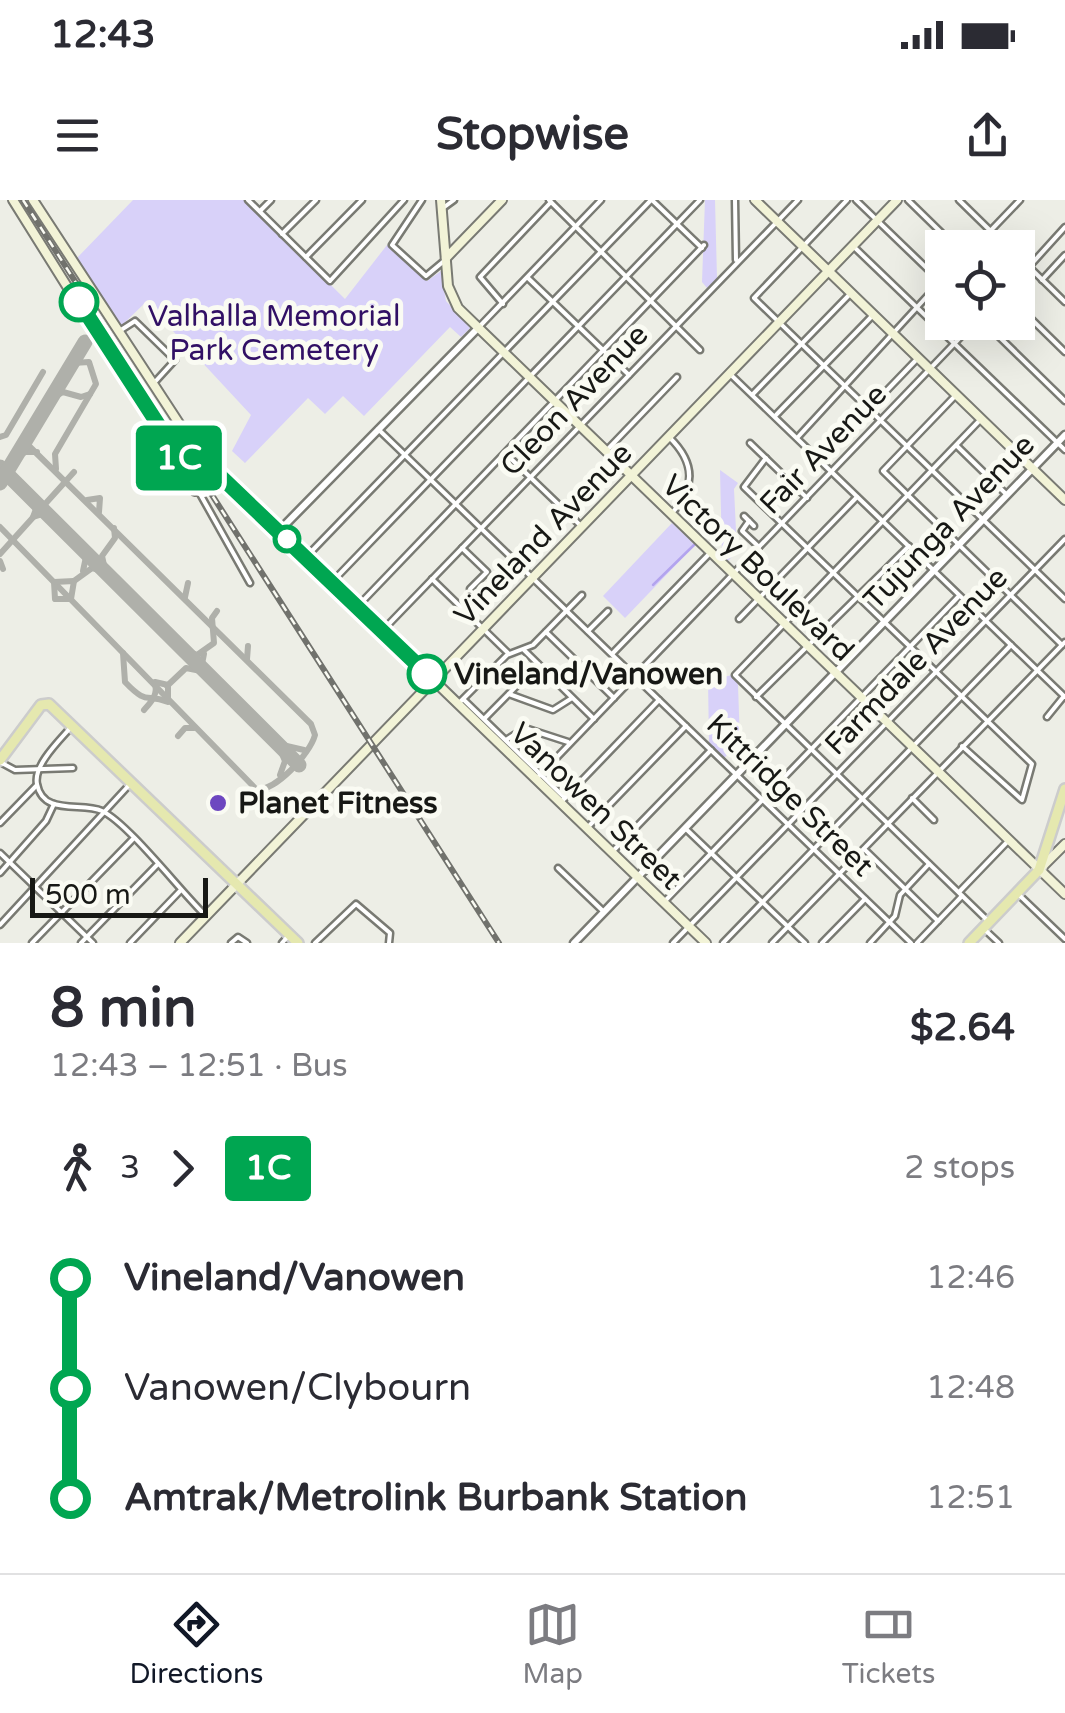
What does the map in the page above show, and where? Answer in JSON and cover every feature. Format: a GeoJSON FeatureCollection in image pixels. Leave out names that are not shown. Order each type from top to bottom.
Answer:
{"type":"FeatureCollection","features":[{"type":"Feature","properties":{"kind":"main road"},"geometry":{"type":"LineString","coordinates":[[13,200],[199,489],[220,476]]}},
{"type":"Feature","properties":{"kind":"main road","name":"Vanowen Street"},"geometry":{"type":"LineString","coordinates":[[33,200],[189,443],[563,800],[706,943]]}},
{"type":"Feature","properties":{"kind":"main road"},"geometry":{"type":"LineString","coordinates":[[450,248],[502,200]]}},
{"type":"Feature","properties":{"kind":"main road"},"geometry":{"type":"LineString","coordinates":[[755,200],[1065,500]]}},
{"type":"Feature","properties":{"kind":"main road","name":"Vineland Avenue"},"geometry":{"type":"LineString","coordinates":[[180,943],[897,200]]}},
{"type":"Feature","properties":{"kind":"main road","name":"Victory Boulevard"},"geometry":{"type":"LineString","coordinates":[[442,204],[450,248],[446,258],[451,298],[478,328],[1065,894]]}},
{"type":"Feature","properties":{"kind":"main road"},"geometry":{"type":"LineString","coordinates":[[0,761],[46,702],[237,884],[286,939],[298,943]]}},
{"type":"Feature","properties":{"kind":"main road"},"geometry":{"type":"LineString","coordinates":[[1039,870],[1064,794]]}},
{"type":"Feature","properties":{"kind":"main road"},"geometry":{"type":"LineString","coordinates":[[969,943],[1064,845]]}},
{"type":"Feature","properties":{"kind":"street"},"geometry":{"type":"LineString","coordinates":[[248,200],[330,281],[404,200]]}},
{"type":"Feature","properties":{"kind":"street"},"geometry":{"type":"LineString","coordinates":[[260,212],[271,200]]}},
{"type":"Feature","properties":{"kind":"street"},"geometry":{"type":"LineString","coordinates":[[282,234],[316,200]]}},
{"type":"Feature","properties":{"kind":"street"},"geometry":{"type":"LineString","coordinates":[[305,257],[362,200]]}},
{"type":"Feature","properties":{"kind":"street"},"geometry":{"type":"LineString","coordinates":[[422,200],[392,242],[426,276],[446,258]]}},
{"type":"Feature","properties":{"kind":"street"},"geometry":{"type":"LineString","coordinates":[[442,204],[454,200]]}},
{"type":"Feature","properties":{"kind":"street"},"geometry":{"type":"LineString","coordinates":[[278,531],[601,200]]}},
{"type":"Feature","properties":{"kind":"street"},"geometry":{"type":"LineString","coordinates":[[306,557],[651,200],[703,247],[357,606]]}},
{"type":"Feature","properties":{"kind":"street"},"geometry":{"type":"LineString","coordinates":[[331,582],[700,200]]}},
{"type":"Feature","properties":{"kind":"street"},"geometry":{"type":"LineString","coordinates":[[735,200],[736,263]]}},
{"type":"Feature","properties":{"kind":"street","name":"Cleon Avenue"},"geometry":{"type":"LineString","coordinates":[[382,631],[798,200]]}},
{"type":"Feature","properties":{"kind":"street"},"geometry":{"type":"LineString","coordinates":[[847,200],[754,297],[1065,599]]}},
{"type":"Feature","properties":{"kind":"street"},"geometry":{"type":"LineString","coordinates":[[856,200],[925,266]]}},
{"type":"Feature","properties":{"kind":"street"},"geometry":{"type":"LineString","coordinates":[[908,200],[939,230]]}},
{"type":"Feature","properties":{"kind":"street"},"geometry":{"type":"LineString","coordinates":[[959,200],[990,230],[1020,200]]}},
{"type":"Feature","properties":{"kind":"street"},"geometry":{"type":"LineString","coordinates":[[965,206],[970,200]]}},
{"type":"Feature","properties":{"kind":"street"},"geometry":{"type":"LineString","coordinates":[[503,304],[480,276],[550,201],[700,350]]}},
{"type":"Feature","properties":{"kind":"street"},"geometry":{"type":"LineString","coordinates":[[1035,259],[1065,227]]}},
{"type":"Feature","properties":{"kind":"street"},"geometry":{"type":"LineString","coordinates":[[853,246],[1065,450]]}},
{"type":"Feature","properties":{"kind":"street"},"geometry":{"type":"LineString","coordinates":[[1042,280],[1065,256]]}},
{"type":"Feature","properties":{"kind":"street"},"geometry":{"type":"LineString","coordinates":[[1035,273],[1065,302]]}},
{"type":"Feature","properties":{"kind":"street"},"geometry":{"type":"LineString","coordinates":[[528,278],[629,375]]}},
{"type":"Feature","properties":{"kind":"street"},"geometry":{"type":"LineString","coordinates":[[752,395],[851,293]]}},
{"type":"Feature","properties":{"kind":"street"},"geometry":{"type":"LineString","coordinates":[[797,438],[925,299]]}},
{"type":"Feature","properties":{"kind":"street"},"geometry":{"type":"LineString","coordinates":[[774,416],[873,314]]}},
{"type":"Feature","properties":{"kind":"street"},"geometry":{"type":"LineString","coordinates":[[118,333],[136,320],[176,360],[152,385]]}},
{"type":"Feature","properties":{"kind":"street"},"geometry":{"type":"LineString","coordinates":[[1035,323],[1065,352]]}},
{"type":"Feature","properties":{"kind":"street","name":"Fair Avenue"},"geometry":{"type":"LineString","coordinates":[[538,776],[959,340]]}},
{"type":"Feature","properties":{"kind":"street"},"geometry":{"type":"LineString","coordinates":[[1002,340],[1065,401]]}},
{"type":"Feature","properties":{"kind":"street"},"geometry":{"type":"LineString","coordinates":[[819,460],[918,358]]}},
{"type":"Feature","properties":{"kind":"street"},"geometry":{"type":"LineString","coordinates":[[730,374],[1064,696],[1047,716]]}},
{"type":"Feature","properties":{"kind":"street"},"geometry":{"type":"LineString","coordinates":[[606,452],[677,378]]}},
{"type":"Feature","properties":{"kind":"street"},"geometry":{"type":"LineString","coordinates":[[772,943],[1064,644],[883,471],[956,395]]}},
{"type":"Feature","properties":{"kind":"street"},"geometry":{"type":"LineString","coordinates":[[982,420],[736,675],[960,894],[999,943]]}},
{"type":"Feature","properties":{"kind":"street","name":"Kittridge Street"},"geometry":{"type":"LineString","coordinates":[[378,429],[914,943]]}},
{"type":"Feature","properties":{"kind":"street","name":"Tujunga Avenue"},"geometry":{"type":"LineString","coordinates":[[574,943],[1065,435]]}},
{"type":"Feature","properties":{"kind":"street"},"geometry":{"type":"LineString","coordinates":[[670,436],[687,456],[690,486],[671,514]]}},
{"type":"Feature","properties":{"kind":"street"},"geometry":{"type":"LineString","coordinates":[[750,443],[807,498]]}},
{"type":"Feature","properties":{"kind":"street"},"geometry":{"type":"LineString","coordinates":[[957,446],[1007,495]]}},
{"type":"Feature","properties":{"kind":"street"},"geometry":{"type":"LineString","coordinates":[[506,453],[582,527]]}},
{"type":"Feature","properties":{"kind":"street"},"geometry":{"type":"LineString","coordinates":[[766,458],[743,484],[1032,764],[1020,801],[962,746]]}},
{"type":"Feature","properties":{"kind":"street"},"geometry":{"type":"LineString","coordinates":[[199,489],[250,583]]}},
{"type":"Feature","properties":{"kind":"street"},"geometry":{"type":"LineString","coordinates":[[740,619],[858,497]]}},
{"type":"Feature","properties":{"kind":"street"},"geometry":{"type":"LineString","coordinates":[[744,516],[752,524],[742,531],[759,547]]}},
{"type":"Feature","properties":{"kind":"street","name":"Farmdale Avenue"},"geometry":{"type":"LineString","coordinates":[[674,943],[1065,539]]}},
{"type":"Feature","properties":{"kind":"street"},"geometry":{"type":"LineString","coordinates":[[1060,545],[1065,550]]}},
{"type":"Feature","properties":{"kind":"street"},"geometry":{"type":"LineString","coordinates":[[756,697],[909,546]]}},
{"type":"Feature","properties":{"kind":"street"},"geometry":{"type":"LineString","coordinates":[[462,548],[488,572],[470,590]]}},
{"type":"Feature","properties":{"kind":"street"},"geometry":{"type":"LineString","coordinates":[[612,655],[710,552]]}},
{"type":"Feature","properties":{"kind":"street"},"geometry":{"type":"LineString","coordinates":[[432,580],[508,654]]}},
{"type":"Feature","properties":{"kind":"street"},"geometry":{"type":"LineString","coordinates":[[461,702],[508,654],[524,650],[582,595]]}},
{"type":"Feature","properties":{"kind":"street"},"geometry":{"type":"LineString","coordinates":[[664,902],[960,596]]}},
{"type":"Feature","properties":{"kind":"street"},"geometry":{"type":"LineString","coordinates":[[588,631],[608,611]]}},
{"type":"Feature","properties":{"kind":"street"},"geometry":{"type":"LineString","coordinates":[[546,632],[614,698]]}},
{"type":"Feature","properties":{"kind":"street"},"geometry":{"type":"LineString","coordinates":[[723,943],[1011,645]]}},
{"type":"Feature","properties":{"kind":"street"},"geometry":{"type":"LineString","coordinates":[[524,650],[594,719]]}},
{"type":"Feature","properties":{"kind":"street"},"geometry":{"type":"LineString","coordinates":[[484,720],[538,664]]}},
{"type":"Feature","properties":{"kind":"street"},"geometry":{"type":"LineString","coordinates":[[509,694],[553,710],[572,698]]}},
{"type":"Feature","properties":{"kind":"street"},"geometry":{"type":"LineString","coordinates":[[563,800],[659,700]]}},
{"type":"Feature","properties":{"kind":"street","name":"Vanowen Street"},"geometry":{"type":"LineString","coordinates":[[461,702],[506,740],[538,776]]}},
{"type":"Feature","properties":{"kind":"street"},"geometry":{"type":"LineString","coordinates":[[0,822],[37,785],[38,770],[72,726]]}},
{"type":"Feature","properties":{"kind":"street"},"geometry":{"type":"LineString","coordinates":[[587,828],[686,726]]}},
{"type":"Feature","properties":{"kind":"street"},"geometry":{"type":"LineString","coordinates":[[506,740],[525,728],[571,743]]}},
{"type":"Feature","properties":{"kind":"street"},"geometry":{"type":"LineString","coordinates":[[612,852],[710,750]]}},
{"type":"Feature","properties":{"kind":"street"},"geometry":{"type":"LineString","coordinates":[[0,761],[16,770],[73,768]]}},
{"type":"Feature","properties":{"kind":"street"},"geometry":{"type":"LineString","coordinates":[[0,925],[131,783]]}},
{"type":"Feature","properties":{"kind":"street"},"geometry":{"type":"LineString","coordinates":[[37,785],[54,804],[103,812],[206,916]]}},
{"type":"Feature","properties":{"kind":"street"},"geometry":{"type":"LineString","coordinates":[[912,798],[934,820]]}},
{"type":"Feature","properties":{"kind":"street"},"geometry":{"type":"LineString","coordinates":[[0,873],[54,804]]}},
{"type":"Feature","properties":{"kind":"street"},"geometry":{"type":"LineString","coordinates":[[685,828],[805,943]]}},
{"type":"Feature","properties":{"kind":"street"},"geometry":{"type":"LineString","coordinates":[[32,943],[133,839]]}},
{"type":"Feature","properties":{"kind":"street"},"geometry":{"type":"LineString","coordinates":[[914,943],[1009,840]]}},
{"type":"Feature","properties":{"kind":"street"},"geometry":{"type":"LineString","coordinates":[[1046,850],[1053,852],[1064,845]]}},
{"type":"Feature","properties":{"kind":"street"},"geometry":{"type":"LineString","coordinates":[[864,849],[938,921]]}},
{"type":"Feature","properties":{"kind":"street"},"geometry":{"type":"LineString","coordinates":[[0,853],[94,943]]}},
{"type":"Feature","properties":{"kind":"street"},"geometry":{"type":"LineString","coordinates":[[870,943],[889,922],[905,889],[929,864]]}},
{"type":"Feature","properties":{"kind":"street"},"geometry":{"type":"LineString","coordinates":[[82,943],[156,865]]}},
{"type":"Feature","properties":{"kind":"street"},"geometry":{"type":"LineString","coordinates":[[558,868],[604,912]]}},
{"type":"Feature","properties":{"kind":"street"},"geometry":{"type":"LineString","coordinates":[[130,943],[180,891]]}},
{"type":"Feature","properties":{"kind":"street"},"geometry":{"type":"LineString","coordinates":[[1017,893],[1065,939]]}},
{"type":"Feature","properties":{"kind":"street"},"geometry":{"type":"LineString","coordinates":[[822,943],[864,898]]}},
{"type":"Feature","properties":{"kind":"street"},"geometry":{"type":"LineString","coordinates":[[316,943],[356,904],[391,940]]}},
{"type":"Feature","properties":{"kind":"street"},"geometry":{"type":"LineString","coordinates":[[231,943],[238,937],[246,943]]}},
{"type":"Feature","properties":{"kind":"green space","name":"Valhalla Memorial Park Cemetery"},"geometry":{"type":"Polygon","coordinates":[[[133,200],[245,200],[345,299],[387,245],[427,281],[441,271],[446,301],[470,328],[461,337],[450,327],[364,416],[343,396],[325,414],[308,398],[245,463],[232,451],[251,415],[146,302],[120,327],[76,259],[133,200]]]}},
{"type":"Feature","properties":{"kind":"green space"},"geometry":{"type":"Polygon","coordinates":[[[705,200],[715,200],[717,278],[707,288],[702,282],[705,200]]]}},
{"type":"Feature","properties":{"kind":"green space"},"geometry":{"type":"Polygon","coordinates":[[[720,470],[738,483],[734,489],[737,551],[728,561],[722,554],[720,470]]]}},
{"type":"Feature","properties":{"kind":"green space"},"geometry":{"type":"Polygon","coordinates":[[[672,523],[695,545],[625,618],[603,596],[672,523]]]}},
{"type":"Feature","properties":{"kind":"green space"},"geometry":{"type":"Polygon","coordinates":[[[733,675],[738,685],[740,743],[724,758],[709,744],[708,680],[733,675]]]}},
{"type":"Feature","properties":{"kind":"waterway"},"geometry":{"type":"LineString","coordinates":[[653,585],[695,544]]}},
{"type":"Feature","properties":{"kind":"taxiway"},"geometry":{"type":"LineString","coordinates":[[56,469],[55,454],[96,384],[89,362],[73,363]]}},
{"type":"Feature","properties":{"kind":"taxiway"},"geometry":{"type":"LineString","coordinates":[[0,437],[6,435],[43,372]]}},
{"type":"Feature","properties":{"kind":"taxiway"},"geometry":{"type":"LineString","coordinates":[[51,399],[63,392],[81,397],[90,394]]}},
{"type":"Feature","properties":{"kind":"taxiway"},"geometry":{"type":"LineString","coordinates":[[0,527],[256,789],[282,778],[306,752],[315,735],[311,724],[25,442]]}},
{"type":"Feature","properties":{"kind":"taxiway"},"geometry":{"type":"LineString","coordinates":[[14,460],[25,452],[37,452]]}},
{"type":"Feature","properties":{"kind":"taxiway"},"geometry":{"type":"LineString","coordinates":[[0,554],[74,472]]}},
{"type":"Feature","properties":{"kind":"taxiway"},"geometry":{"type":"LineString","coordinates":[[31,497],[36,509],[33,517],[43,514],[53,520]]}},
{"type":"Feature","properties":{"kind":"taxiway"},"geometry":{"type":"LineString","coordinates":[[87,500],[100,498],[99,512]]}},
{"type":"Feature","properties":{"kind":"taxiway"},"geometry":{"type":"LineString","coordinates":[[105,570],[102,556],[115,538],[114,528]]}},
{"type":"Feature","properties":{"kind":"taxiway"},"geometry":{"type":"LineString","coordinates":[[80,546],[86,557],[83,571]]}},
{"type":"Feature","properties":{"kind":"taxiway"},"geometry":{"type":"LineString","coordinates":[[0,561],[3,569]]}},
{"type":"Feature","properties":{"kind":"taxiway"},"geometry":{"type":"LineString","coordinates":[[74,581],[92,568],[107,573]]}},
{"type":"Feature","properties":{"kind":"taxiway"},"geometry":{"type":"LineString","coordinates":[[74,581],[71,599],[55,599],[54,582],[74,581]]}},
{"type":"Feature","properties":{"kind":"taxiway"},"geometry":{"type":"LineString","coordinates":[[185,597],[188,583]]}},
{"type":"Feature","properties":{"kind":"taxiway"},"geometry":{"type":"LineString","coordinates":[[182,649],[197,655],[214,643],[212,618],[217,611]]}},
{"type":"Feature","properties":{"kind":"taxiway"},"geometry":{"type":"LineString","coordinates":[[247,659],[248,646]]}},
{"type":"Feature","properties":{"kind":"taxiway"},"geometry":{"type":"LineString","coordinates":[[123,653],[125,682],[138,694],[146,698],[150,698],[155,698],[168,702],[168,685],[155,682],[155,694],[154,698],[152,701],[144,710]]}},
{"type":"Feature","properties":{"kind":"taxiway"},"geometry":{"type":"LineString","coordinates":[[204,654],[202,664],[211,677]]}},
{"type":"Feature","properties":{"kind":"taxiway"},"geometry":{"type":"LineString","coordinates":[[167,686],[186,668],[206,672]]}},
{"type":"Feature","properties":{"kind":"taxiway"},"geometry":{"type":"LineString","coordinates":[[178,736],[185,728],[194,728]]}},
{"type":"Feature","properties":{"kind":"taxiway"},"geometry":{"type":"LineString","coordinates":[[278,744],[285,761],[280,775]]}},
{"type":"Feature","properties":{"kind":"taxiway"},"geometry":{"type":"LineString","coordinates":[[278,744],[304,750]]}},
{"type":"Feature","properties":{"kind":"runway"},"geometry":{"type":"LineString","coordinates":[[0,483],[85,342]]}},
{"type":"Feature","properties":{"kind":"runway"},"geometry":{"type":"LineString","coordinates":[[0,467],[299,765]]}},
{"type":"Feature","properties":{"kind":"railway"},"geometry":{"type":"LineString","coordinates":[[23,200],[499,943]]}},
{"type":"Feature","properties":{"kind":"bus line","name":"1C"},"geometry":{"type":"LineString","coordinates":[[79,302],[196,483],[204,486],[220,476],[427,674]]}},
{"type":"Feature","properties":{"kind":"place","name":"Vineland/Vanowen"},"geometry":{"type":"Point","coordinates":[427,674]}},
{"type":"Feature","properties":{"kind":"place","name":"Planet Fitness"},"geometry":{"type":"Point","coordinates":[218,803]}}]}
